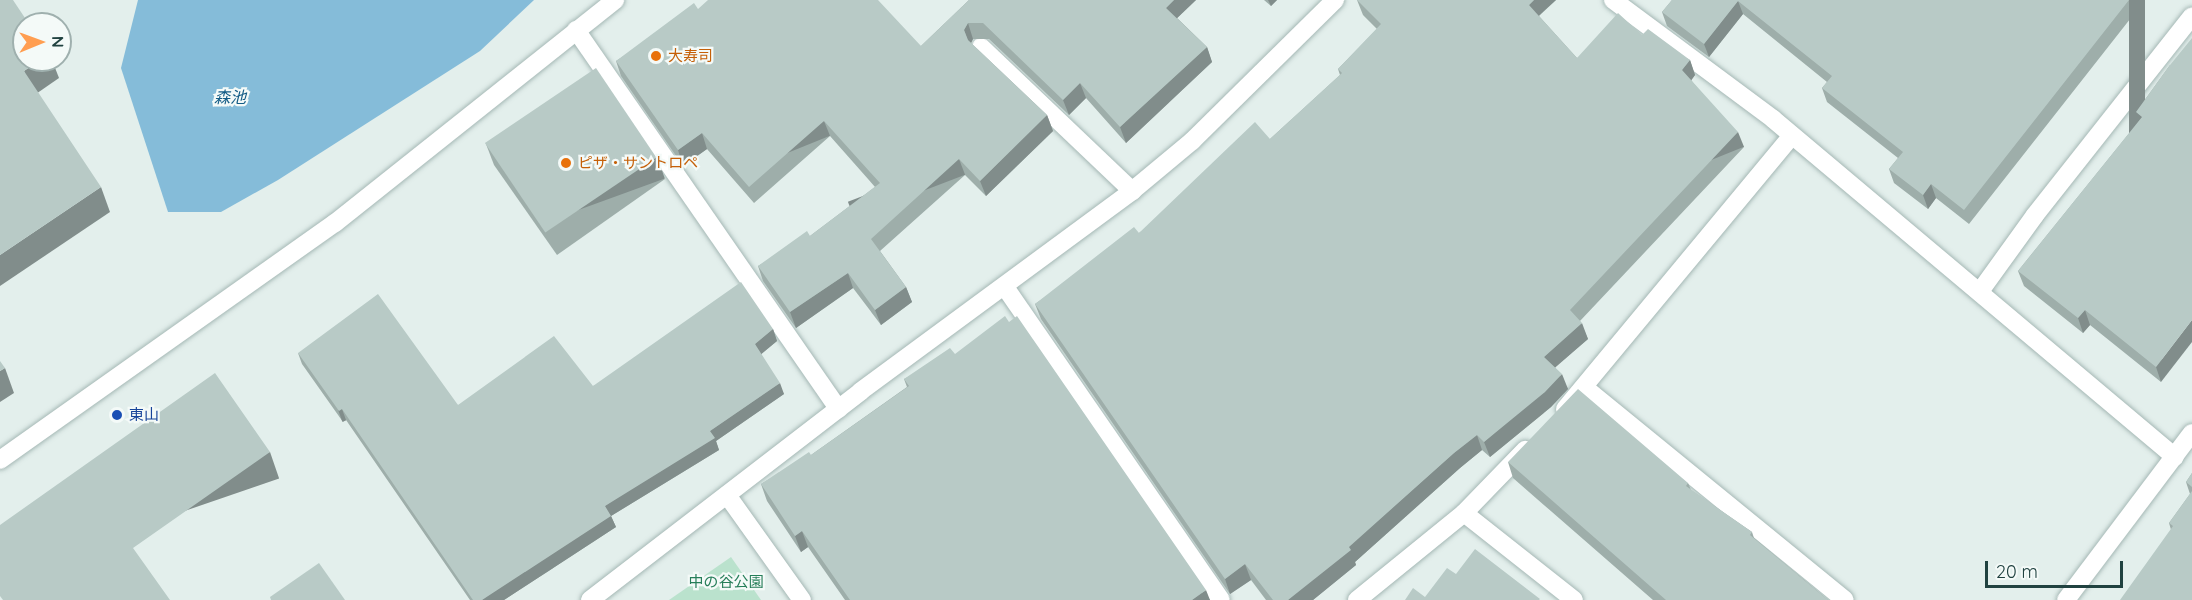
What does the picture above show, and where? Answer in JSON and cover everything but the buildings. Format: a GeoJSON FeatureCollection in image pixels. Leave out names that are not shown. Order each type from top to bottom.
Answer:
{"type":"FeatureCollection","features":[{"type":"Feature","properties":{"kind":"street"},"geometry":{"type":"LineString","coordinates":[[0,460],[334,223],[615,0]]}},
{"type":"Feature","properties":{"kind":"street"},"geometry":{"type":"LineString","coordinates":[[590,600],[838,409],[1132,191],[1192,141],[1335,0]]}},
{"type":"Feature","properties":{"kind":"street"},"geometry":{"type":"LineString","coordinates":[[1613,0],[1792,136],[1981,290],[2175,457]]}},
{"type":"Feature","properties":{"kind":"street"},"geometry":{"type":"LineString","coordinates":[[1981,290],[2035,215],[2192,16]]}},
{"type":"Feature","properties":{"kind":"street"},"geometry":{"type":"LineString","coordinates":[[576,30],[838,409]]}},
{"type":"Feature","properties":{"kind":"street"},"geometry":{"type":"LineString","coordinates":[[981,47],[1132,191]]}},
{"type":"Feature","properties":{"kind":"street"},"geometry":{"type":"LineString","coordinates":[[1554,420],[1585,388],[1792,136]]}},
{"type":"Feature","properties":{"kind":"street"},"geometry":{"type":"LineString","coordinates":[[1005,287],[1221,600]]}},
{"type":"Feature","properties":{"kind":"street"},"geometry":{"type":"LineString","coordinates":[[1585,388],[1845,600]]}},
{"type":"Feature","properties":{"kind":"street"},"geometry":{"type":"LineString","coordinates":[[2066,600],[2192,433]]}},
{"type":"Feature","properties":{"kind":"street"},"geometry":{"type":"LineString","coordinates":[[1356,600],[1464,513],[1539,435]]}},
{"type":"Feature","properties":{"kind":"street"},"geometry":{"type":"LineString","coordinates":[[727,495],[802,600]]}},
{"type":"Feature","properties":{"kind":"street"},"geometry":{"type":"LineString","coordinates":[[1464,513],[1574,600]]}},
{"type":"Feature","properties":{"kind":"green space","name":"中の谷公園"},"geometry":{"type":"Polygon","coordinates":[[[731,557],[761,600],[669,600],[731,557]]]}},
{"type":"Feature","properties":{"kind":"water","name":"森池"},"geometry":{"type":"Polygon","coordinates":[[[138,0],[534,0],[480,51],[278,180],[221,212],[168,212],[121,68],[138,0]]]}},
{"type":"Feature","properties":{"kind":"place","name":"大寿司"},"geometry":{"type":"Point","coordinates":[656,56]}},
{"type":"Feature","properties":{"kind":"place","name":"ピザ・サントロペ"},"geometry":{"type":"Point","coordinates":[566,163]}},
{"type":"Feature","properties":{"kind":"place","name":"東山"},"geometry":{"type":"Point","coordinates":[117,415]}}]}
